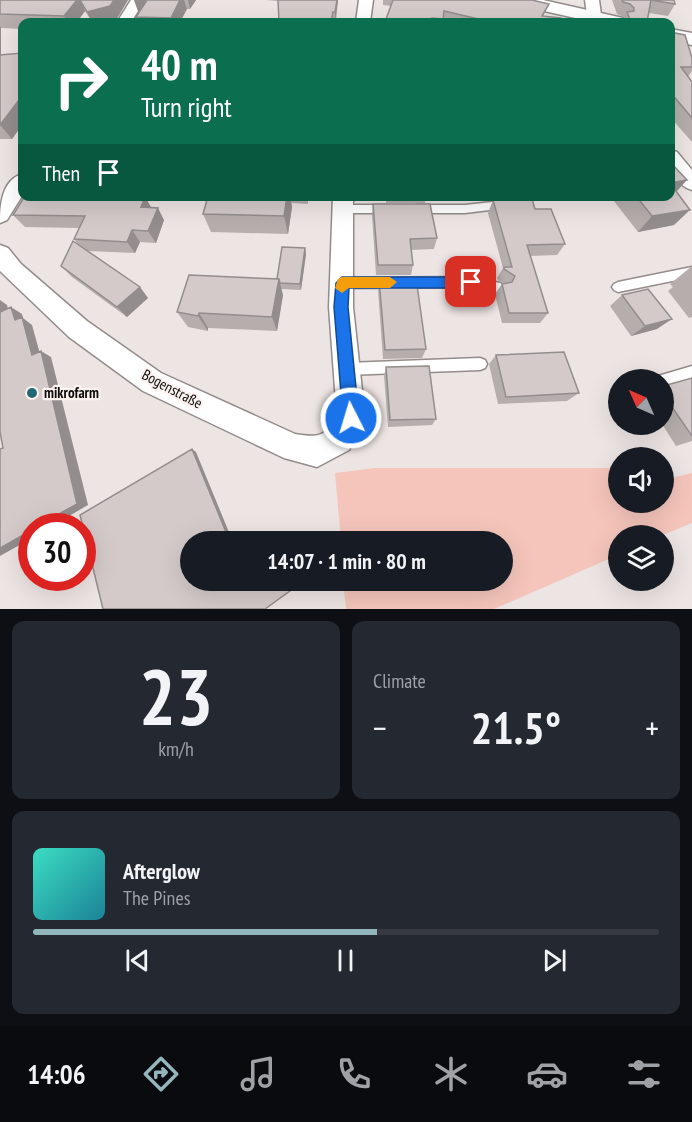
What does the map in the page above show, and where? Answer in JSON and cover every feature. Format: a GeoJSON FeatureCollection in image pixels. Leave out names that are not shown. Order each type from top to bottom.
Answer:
{"type":"FeatureCollection","features":[{"type":"Feature","properties":{"kind":"street"},"geometry":{"type":"LineString","coordinates":[[127,18],[138,0]]}},
{"type":"Feature","properties":{"kind":"street"},"geometry":{"type":"LineString","coordinates":[[363,18],[366,0]]}},
{"type":"Feature","properties":{"kind":"street"},"geometry":{"type":"LineString","coordinates":[[519,0],[593,13]]}},
{"type":"Feature","properties":{"kind":"street"},"geometry":{"type":"LineString","coordinates":[[675,35],[692,39]]}},
{"type":"Feature","properties":{"kind":"street"},"geometry":{"type":"LineString","coordinates":[[675,162],[692,183]]}},
{"type":"Feature","properties":{"kind":"street"},"geometry":{"type":"LineString","coordinates":[[0,215],[18,188]]}},
{"type":"Feature","properties":{"kind":"street"},"geometry":{"type":"LineString","coordinates":[[343,203],[341,307],[346,369]]}},
{"type":"Feature","properties":{"kind":"street","name":"Bogenstraße"},"geometry":{"type":"LineString","coordinates":[[0,254],[13,271],[78,329],[152,382],[294,448],[317,452],[339,440],[351,418],[346,369]]}},
{"type":"Feature","properties":{"kind":"lane"},"geometry":{"type":"LineString","coordinates":[[343,203],[404,209],[465,209],[502,205]]}},
{"type":"Feature","properties":{"kind":"lane"},"geometry":{"type":"LineString","coordinates":[[618,287],[692,272]]}},
{"type":"Feature","properties":{"kind":"lane"},"geometry":{"type":"LineString","coordinates":[[342,283],[471,282],[500,288]]}},
{"type":"Feature","properties":{"kind":"lane"},"geometry":{"type":"LineString","coordinates":[[346,369],[480,364]]}},
{"type":"Feature","properties":{"kind":"lane"},"geometry":{"type":"LineString","coordinates":[[674,377],[692,372]]}},
{"type":"Feature","properties":{"kind":"shaded area"},"geometry":{"type":"Polygon","coordinates":[[[375,468],[608,468],[608,513],[674,513],[674,477],[692,473],[692,523],[674,530],[674,525],[608,525],[608,559],[494,609],[346,609],[344,591],[513,591],[513,531],[340,531],[335,473],[375,468]]]}},
{"type":"Feature","properties":{"kind":"building"},"geometry":{"type":"Polygon","coordinates":[[[0,0],[77,0],[64,16],[0,14],[0,0]]]}},
{"type":"Feature","properties":{"kind":"building"},"geometry":{"type":"Polygon","coordinates":[[[80,0],[114,0],[110,6],[87,12],[80,0]]]}},
{"type":"Feature","properties":{"kind":"building"},"geometry":{"type":"Polygon","coordinates":[[[147,0],[180,0],[171,18],[136,17],[147,0]]]}},
{"type":"Feature","properties":{"kind":"building"},"geometry":{"type":"Polygon","coordinates":[[[278,0],[337,0],[332,18],[279,18],[278,0]]]}},
{"type":"Feature","properties":{"kind":"building"},"geometry":{"type":"Polygon","coordinates":[[[393,0],[532,0],[549,4],[542,16],[561,18],[474,18],[444,11],[443,18],[386,18],[393,0]]]}},
{"type":"Feature","properties":{"kind":"building"},"geometry":{"type":"Polygon","coordinates":[[[622,0],[651,0],[648,18],[629,18],[627,12],[634,11],[634,8],[622,0]]]}},
{"type":"Feature","properties":{"kind":"building"},"geometry":{"type":"Polygon","coordinates":[[[651,0],[674,0],[675,4],[651,0]]]}},
{"type":"Feature","properties":{"kind":"building"},"geometry":{"type":"Polygon","coordinates":[[[675,33],[685,35],[692,58],[692,67],[681,67],[692,82],[692,118],[675,98],[675,33]]]}},
{"type":"Feature","properties":{"kind":"building"},"geometry":{"type":"Polygon","coordinates":[[[18,53],[18,101],[0,125],[0,55],[18,53]]]}},
{"type":"Feature","properties":{"kind":"building"},"geometry":{"type":"Polygon","coordinates":[[[675,167],[687,180],[675,182],[675,167]]]}},
{"type":"Feature","properties":{"kind":"building"},"geometry":{"type":"Polygon","coordinates":[[[675,190],[690,210],[652,216],[640,201],[675,201],[675,190]]]}},
{"type":"Feature","properties":{"kind":"building"},"geometry":{"type":"Polygon","coordinates":[[[22,201],[143,201],[141,207],[158,208],[148,231],[132,230],[127,242],[74,239],[85,216],[13,215],[22,201]]]}},
{"type":"Feature","properties":{"kind":"building"},"geometry":{"type":"Polygon","coordinates":[[[207,201],[286,201],[284,216],[203,214],[207,201]]]}},
{"type":"Feature","properties":{"kind":"building"},"geometry":{"type":"Polygon","coordinates":[[[493,201],[533,201],[535,209],[551,209],[565,244],[527,245],[548,313],[509,313],[502,284],[512,282],[515,276],[504,267],[512,267],[493,201]]]}},
{"type":"Feature","properties":{"kind":"building"},"geometry":{"type":"Polygon","coordinates":[[[373,204],[430,204],[437,238],[410,239],[413,265],[378,265],[373,204]]]}},
{"type":"Feature","properties":{"kind":"building"},"geometry":{"type":"Polygon","coordinates":[[[73,241],[140,287],[117,307],[61,266],[73,241]]]}},
{"type":"Feature","properties":{"kind":"building"},"geometry":{"type":"Polygon","coordinates":[[[282,247],[305,248],[300,284],[280,283],[277,279],[282,247]]]}},
{"type":"Feature","properties":{"kind":"building"},"geometry":{"type":"Polygon","coordinates":[[[189,275],[279,279],[272,317],[199,313],[198,316],[177,312],[189,275]]]}},
{"type":"Feature","properties":{"kind":"building"},"geometry":{"type":"Polygon","coordinates":[[[416,278],[426,349],[385,350],[379,279],[416,278]]]}},
{"type":"Feature","properties":{"kind":"building"},"geometry":{"type":"Polygon","coordinates":[[[648,289],[672,319],[645,326],[622,295],[648,289]]]}},
{"type":"Feature","properties":{"kind":"building"},"geometry":{"type":"Polygon","coordinates":[[[11,307],[15,320],[22,317],[32,355],[41,351],[77,504],[61,513],[18,513],[18,538],[0,548],[0,449],[3,448],[0,432],[0,312],[11,307]]]}},
{"type":"Feature","properties":{"kind":"building"},"geometry":{"type":"Polygon","coordinates":[[[564,352],[579,393],[506,397],[496,355],[564,352]]]}},
{"type":"Feature","properties":{"kind":"building"},"geometry":{"type":"Polygon","coordinates":[[[429,366],[436,419],[390,420],[386,367],[429,366]]]}},
{"type":"Feature","properties":{"kind":"building"},"geometry":{"type":"Polygon","coordinates":[[[692,378],[692,436],[674,410],[674,383],[692,378]]]}},
{"type":"Feature","properties":{"kind":"building"},"geometry":{"type":"Polygon","coordinates":[[[192,449],[226,531],[180,531],[180,591],[290,591],[265,609],[103,609],[96,580],[96,513],[83,513],[192,449]]]}},
{"type":"Feature","properties":{"kind":"slow traffic"},"geometry":{"type":"LineString","coordinates":[[342,288],[342,283],[390,282]]}},
{"type":"Feature","properties":{"kind":"place","name":"mikrofarm"},"geometry":{"type":"Point","coordinates":[32,393]}},
{"type":"Feature","properties":{"kind":"route"},"geometry":{"type":"LineString","coordinates":[[351,418],[341,307],[342,283],[471,282]]}}]}
